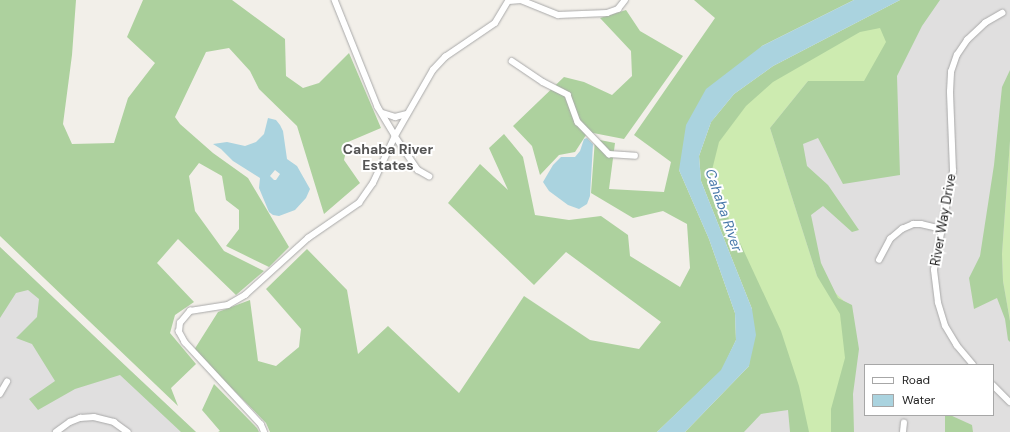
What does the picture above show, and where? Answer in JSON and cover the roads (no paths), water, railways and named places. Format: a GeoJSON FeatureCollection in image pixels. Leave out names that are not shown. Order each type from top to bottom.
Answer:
{"type":"FeatureCollection","features":[{"type":"Feature","properties":{"kind":"street"},"geometry":{"type":"LineString","coordinates":[[335,0],[378,107],[418,170],[429,176]]}},
{"type":"Feature","properties":{"kind":"street"},"geometry":{"type":"LineString","coordinates":[[264,432],[261,425],[185,343],[179,332],[180,323],[190,311],[228,305],[245,295],[308,238],[358,203],[373,183],[395,135],[433,70],[445,57],[495,23],[509,1],[521,0],[558,15],[607,13],[618,9],[625,0]]}},
{"type":"Feature","properties":{"kind":"street","name":"River Way Drive"},"geometry":{"type":"LineString","coordinates":[[972,364],[951,338],[945,326],[938,302],[934,270],[953,171],[950,92],[951,72],[957,55],[967,40],[985,23],[1002,14]]}},
{"type":"Feature","properties":{"kind":"street"},"geometry":{"type":"LineString","coordinates":[[512,61],[543,82],[568,95],[578,122],[609,154],[635,156]]}},
{"type":"Feature","properties":{"kind":"street"},"geometry":{"type":"LineString","coordinates":[[382,113],[395,117],[408,114]]}},
{"type":"Feature","properties":{"kind":"street"},"geometry":{"type":"LineString","coordinates":[[879,260],[890,239],[908,226],[921,224],[942,229]]}},
{"type":"Feature","properties":{"kind":"street"},"geometry":{"type":"LineString","coordinates":[[0,394],[7,382]]}},
{"type":"Feature","properties":{"kind":"street"},"geometry":{"type":"LineString","coordinates":[[994,387],[1010,402]]}},
{"type":"Feature","properties":{"kind":"street"},"geometry":{"type":"LineString","coordinates":[[56,432],[70,422],[94,416],[114,422],[128,432]]}},
{"type":"Feature","properties":{"kind":"street"},"geometry":{"type":"LineString","coordinates":[[903,432],[904,423]]}},
{"type":"Feature","properties":{"kind":"water"},"geometry":{"type":"Polygon","coordinates":[[[854,0],[900,0],[773,66],[734,94],[711,122],[699,156],[701,181],[752,309],[756,335],[749,366],[685,432],[657,432],[721,370],[736,340],[735,313],[709,239],[679,170],[686,125],[706,89],[762,46],[854,0]]]}},
{"type":"Feature","properties":{"kind":"water"},"geometry":{"type":"Polygon","coordinates":[[[268,118],[276,120],[283,131],[287,159],[297,166],[310,189],[306,198],[295,210],[279,216],[273,215],[269,212],[259,188],[260,178],[233,161],[221,149],[213,144],[227,142],[245,146],[256,142],[264,134],[268,118]],[[275,170],[270,176],[276,180],[280,174],[275,170]]]}},
{"type":"Feature","properties":{"kind":"water"},"geometry":{"type":"Polygon","coordinates":[[[587,138],[593,144],[590,196],[587,204],[579,209],[568,205],[549,191],[543,182],[553,165],[561,157],[575,157],[580,151],[584,139],[587,138]]]}},
{"type":"Feature","properties":{"kind":"district","name":"Cahaba River Estates"},"geometry":{"type":"Point","coordinates":[388,158]}},
{"type":"Feature","properties":{"kind":"water label","name":"Cahaba River"},"geometry":{"type":"Point","coordinates":[724,210]}}]}
